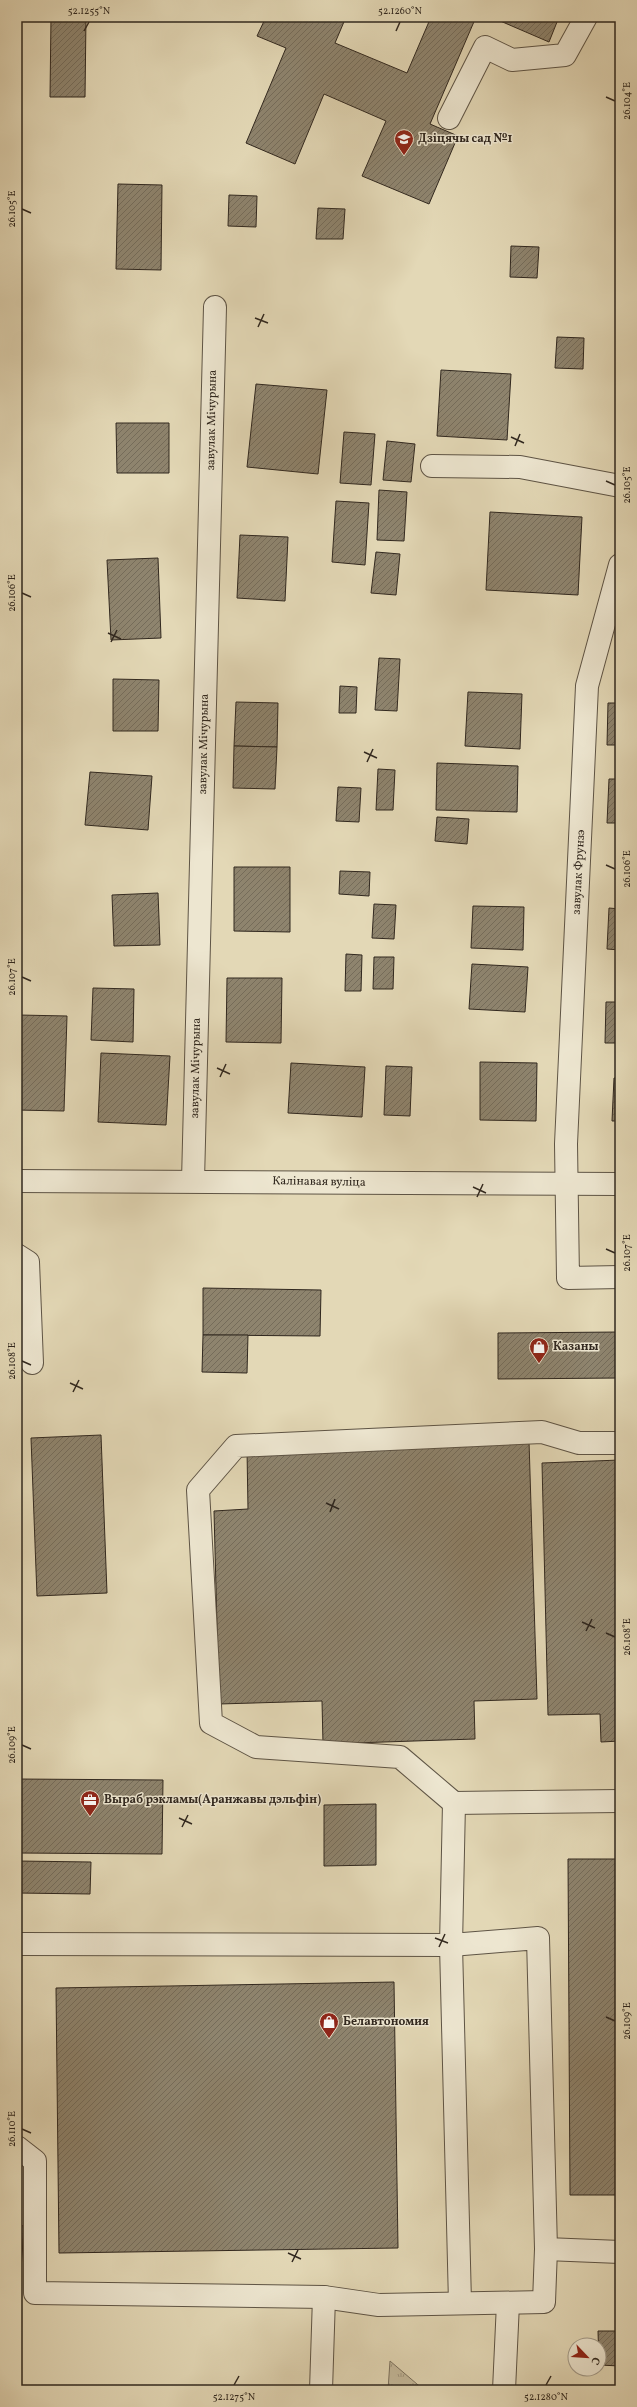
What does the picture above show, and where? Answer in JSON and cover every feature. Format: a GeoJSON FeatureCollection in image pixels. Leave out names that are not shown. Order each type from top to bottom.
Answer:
{"type":"FeatureCollection","features":[{"type":"Feature","properties":{"kind":"street"},"geometry":{"type":"LineString","coordinates":[[449,118],[485,47],[512,60],[565,55],[586,17]]}},
{"type":"Feature","properties":{"kind":"street","name":"завулак Мічурына"},"geometry":{"type":"LineString","coordinates":[[193,1181],[215,307]]}},
{"type":"Feature","properties":{"kind":"street"},"geometry":{"type":"LineString","coordinates":[[432,466],[520,468],[620,486]]}},
{"type":"Feature","properties":{"kind":"street","name":"завулак Фрунзэ"},"geometry":{"type":"LineString","coordinates":[[620,565],[587,686],[566,1144],[568,1278],[620,1278]]}},
{"type":"Feature","properties":{"kind":"street","name":"Калінавая вуліца"},"geometry":{"type":"LineString","coordinates":[[17,1181],[620,1184]]}},
{"type":"Feature","properties":{"kind":"street"},"geometry":{"type":"LineString","coordinates":[[17,1255],[28,1262],[32,1363]]}},
{"type":"Feature","properties":{"kind":"street"},"geometry":{"type":"LineString","coordinates":[[620,1443],[579,1443],[542,1432],[236,1446],[198,1490],[211,1723],[256,1747],[400,1757],[454,1803],[620,1801]]}},
{"type":"Feature","properties":{"kind":"street"},"geometry":{"type":"LineString","coordinates":[[454,1803],[451,1945],[460,2303]]}},
{"type":"Feature","properties":{"kind":"street"},"geometry":{"type":"LineString","coordinates":[[17,1944],[451,1945],[538,1938],[546,2249],[544,2302],[379,2304],[324,2297],[34,2293],[34,2161],[17,2147]]}},
{"type":"Feature","properties":{"kind":"street"},"geometry":{"type":"LineString","coordinates":[[546,2249],[620,2252]]}},
{"type":"Feature","properties":{"kind":"street"},"geometry":{"type":"LineString","coordinates":[[321,2390],[324,2297]]}},
{"type":"Feature","properties":{"kind":"street"},"geometry":{"type":"LineString","coordinates":[[504,2390],[508,2303]]}},
{"type":"Feature","properties":{"kind":"green space"},"geometry":{"type":"Polygon","coordinates":[[[390,2361],[424,2390],[388,2390],[390,2361]]]}},
{"type":"Feature","properties":{"kind":"building"},"geometry":{"type":"Polygon","coordinates":[[[51,17],[86,17],[85,97],[50,97],[51,17]]]}},
{"type":"Feature","properties":{"kind":"building"},"geometry":{"type":"Polygon","coordinates":[[[266,17],[346,17],[335,43],[407,73],[431,17],[476,17],[430,124],[458,136],[429,204],[362,176],[386,121],[324,94],[295,164],[246,143],[286,48],[257,36],[266,17]]]}},
{"type":"Feature","properties":{"kind":"building"},"geometry":{"type":"Polygon","coordinates":[[[491,17],[559,17],[549,42],[491,17]]]}},
{"type":"Feature","properties":{"kind":"building"},"geometry":{"type":"Polygon","coordinates":[[[118,184],[162,185],[161,270],[116,269],[118,184]]]}},
{"type":"Feature","properties":{"kind":"building"},"geometry":{"type":"Polygon","coordinates":[[[229,195],[257,196],[256,227],[228,226],[229,195]]]}},
{"type":"Feature","properties":{"kind":"building"},"geometry":{"type":"Polygon","coordinates":[[[318,208],[345,209],[343,239],[316,239],[318,208]]]}},
{"type":"Feature","properties":{"kind":"building"},"geometry":{"type":"Polygon","coordinates":[[[511,246],[539,247],[537,278],[510,277],[511,246]]]}},
{"type":"Feature","properties":{"kind":"building"},"geometry":{"type":"Polygon","coordinates":[[[557,337],[584,338],[583,369],[555,368],[557,337]]]}},
{"type":"Feature","properties":{"kind":"building"},"geometry":{"type":"Polygon","coordinates":[[[441,370],[511,374],[507,440],[437,436],[441,370]]]}},
{"type":"Feature","properties":{"kind":"building"},"geometry":{"type":"Polygon","coordinates":[[[256,384],[327,390],[318,474],[247,467],[256,384]]]}},
{"type":"Feature","properties":{"kind":"building"},"geometry":{"type":"Polygon","coordinates":[[[116,423],[169,423],[169,473],[117,473],[116,423]]]}},
{"type":"Feature","properties":{"kind":"building"},"geometry":{"type":"Polygon","coordinates":[[[344,432],[375,434],[371,485],[340,483],[344,432]]]}},
{"type":"Feature","properties":{"kind":"building"},"geometry":{"type":"Polygon","coordinates":[[[387,441],[415,444],[411,482],[383,480],[387,441]]]}},
{"type":"Feature","properties":{"kind":"building"},"geometry":{"type":"Polygon","coordinates":[[[379,490],[407,492],[404,541],[377,540],[379,490]]]}},
{"type":"Feature","properties":{"kind":"building"},"geometry":{"type":"Polygon","coordinates":[[[336,501],[369,503],[365,565],[332,562],[336,501]]]}},
{"type":"Feature","properties":{"kind":"building"},"geometry":{"type":"Polygon","coordinates":[[[490,512],[582,517],[578,595],[486,590],[490,512]]]}},
{"type":"Feature","properties":{"kind":"building"},"geometry":{"type":"Polygon","coordinates":[[[240,535],[288,537],[285,601],[237,598],[240,535]]]}},
{"type":"Feature","properties":{"kind":"building"},"geometry":{"type":"Polygon","coordinates":[[[376,552],[400,554],[396,595],[371,593],[376,552]]]}},
{"type":"Feature","properties":{"kind":"building"},"geometry":{"type":"Polygon","coordinates":[[[158,558],[161,638],[111,640],[107,560],[158,558]]]}},
{"type":"Feature","properties":{"kind":"building"},"geometry":{"type":"Polygon","coordinates":[[[379,658],[400,659],[397,711],[375,710],[379,658]]]}},
{"type":"Feature","properties":{"kind":"building"},"geometry":{"type":"Polygon","coordinates":[[[113,679],[159,680],[158,731],[113,731],[113,679]]]}},
{"type":"Feature","properties":{"kind":"building"},"geometry":{"type":"Polygon","coordinates":[[[340,686],[357,687],[356,713],[339,713],[340,686]]]}},
{"type":"Feature","properties":{"kind":"building"},"geometry":{"type":"Polygon","coordinates":[[[468,692],[522,694],[520,749],[465,746],[468,692]]]}},
{"type":"Feature","properties":{"kind":"building"},"geometry":{"type":"Polygon","coordinates":[[[236,702],[278,703],[277,747],[234,746],[236,702]]]}},
{"type":"Feature","properties":{"kind":"building"},"geometry":{"type":"Polygon","coordinates":[[[608,703],[620,703],[620,745],[607,745],[608,703]]]}},
{"type":"Feature","properties":{"kind":"building"},"geometry":{"type":"Polygon","coordinates":[[[234,746],[277,747],[275,789],[233,788],[234,746]]]}},
{"type":"Feature","properties":{"kind":"building"},"geometry":{"type":"Polygon","coordinates":[[[437,763],[518,766],[517,812],[436,810],[437,763]]]}},
{"type":"Feature","properties":{"kind":"building"},"geometry":{"type":"Polygon","coordinates":[[[378,769],[395,770],[393,810],[376,810],[378,769]]]}},
{"type":"Feature","properties":{"kind":"building"},"geometry":{"type":"Polygon","coordinates":[[[90,772],[152,776],[148,830],[85,825],[90,772]]]}},
{"type":"Feature","properties":{"kind":"building"},"geometry":{"type":"Polygon","coordinates":[[[609,779],[620,779],[620,823],[607,823],[609,779]]]}},
{"type":"Feature","properties":{"kind":"building"},"geometry":{"type":"Polygon","coordinates":[[[338,787],[361,788],[359,822],[336,821],[338,787]]]}},
{"type":"Feature","properties":{"kind":"building"},"geometry":{"type":"Polygon","coordinates":[[[437,817],[469,819],[467,844],[435,841],[437,817]]]}},
{"type":"Feature","properties":{"kind":"building"},"geometry":{"type":"Polygon","coordinates":[[[234,867],[290,867],[290,932],[234,931],[234,867]]]}},
{"type":"Feature","properties":{"kind":"building"},"geometry":{"type":"Polygon","coordinates":[[[340,871],[370,872],[369,896],[339,894],[340,871]]]}},
{"type":"Feature","properties":{"kind":"building"},"geometry":{"type":"Polygon","coordinates":[[[158,893],[160,945],[114,946],[112,895],[158,893]]]}},
{"type":"Feature","properties":{"kind":"building"},"geometry":{"type":"Polygon","coordinates":[[[374,904],[396,905],[394,939],[372,938],[374,904]]]}},
{"type":"Feature","properties":{"kind":"building"},"geometry":{"type":"Polygon","coordinates":[[[473,906],[524,907],[523,950],[471,948],[473,906]]]}},
{"type":"Feature","properties":{"kind":"building"},"geometry":{"type":"Polygon","coordinates":[[[609,908],[620,909],[620,950],[607,949],[609,908]]]}},
{"type":"Feature","properties":{"kind":"building"},"geometry":{"type":"Polygon","coordinates":[[[346,954],[362,955],[361,991],[345,991],[346,954]]]}},
{"type":"Feature","properties":{"kind":"building"},"geometry":{"type":"Polygon","coordinates":[[[374,957],[394,957],[393,989],[373,989],[374,957]]]}},
{"type":"Feature","properties":{"kind":"building"},"geometry":{"type":"Polygon","coordinates":[[[472,964],[528,967],[525,1012],[469,1009],[472,964]]]}},
{"type":"Feature","properties":{"kind":"building"},"geometry":{"type":"Polygon","coordinates":[[[227,978],[282,978],[281,1043],[226,1042],[227,978]]]}},
{"type":"Feature","properties":{"kind":"building"},"geometry":{"type":"Polygon","coordinates":[[[93,988],[134,989],[133,1042],[91,1040],[93,988]]]}},
{"type":"Feature","properties":{"kind":"building"},"geometry":{"type":"Polygon","coordinates":[[[606,1002],[620,1002],[620,1043],[605,1043],[606,1002]]]}},
{"type":"Feature","properties":{"kind":"building"},"geometry":{"type":"Polygon","coordinates":[[[19,1015],[67,1016],[64,1111],[17,1110],[19,1015]]]}},
{"type":"Feature","properties":{"kind":"building"},"geometry":{"type":"Polygon","coordinates":[[[101,1053],[170,1056],[166,1125],[98,1122],[101,1053]]]}},
{"type":"Feature","properties":{"kind":"building"},"geometry":{"type":"Polygon","coordinates":[[[480,1062],[537,1063],[536,1121],[480,1120],[480,1062]]]}},
{"type":"Feature","properties":{"kind":"building"},"geometry":{"type":"Polygon","coordinates":[[[291,1063],[365,1067],[362,1117],[288,1113],[291,1063]]]}},
{"type":"Feature","properties":{"kind":"building"},"geometry":{"type":"Polygon","coordinates":[[[386,1066],[412,1067],[410,1116],[384,1115],[386,1066]]]}},
{"type":"Feature","properties":{"kind":"building"},"geometry":{"type":"Polygon","coordinates":[[[614,1078],[620,1078],[620,1121],[612,1121],[614,1078]]]}},
{"type":"Feature","properties":{"kind":"building"},"geometry":{"type":"Polygon","coordinates":[[[203,1288],[321,1290],[320,1336],[203,1335],[203,1288]]]}},
{"type":"Feature","properties":{"kind":"building"},"geometry":{"type":"Polygon","coordinates":[[[620,1332],[620,1378],[498,1379],[498,1333],[620,1332]]]}},
{"type":"Feature","properties":{"kind":"building"},"geometry":{"type":"Polygon","coordinates":[[[203,1335],[248,1335],[247,1373],[202,1372],[203,1335]]]}},
{"type":"Feature","properties":{"kind":"building"},"geometry":{"type":"Polygon","coordinates":[[[101,1435],[107,1593],[37,1596],[31,1438],[101,1435]]]}},
{"type":"Feature","properties":{"kind":"building"},"geometry":{"type":"Polygon","coordinates":[[[529,1441],[537,1699],[474,1701],[475,1739],[323,1744],[322,1701],[219,1704],[214,1511],[248,1509],[247,1450],[529,1441]]]}},
{"type":"Feature","properties":{"kind":"building"},"geometry":{"type":"Polygon","coordinates":[[[620,1460],[620,1741],[601,1742],[600,1714],[548,1715],[542,1463],[620,1460]]]}},
{"type":"Feature","properties":{"kind":"building","name":"Выраб рэкламы(Аранжавы дэльфін)"},"geometry":{"type":"Polygon","coordinates":[[[17,1779],[163,1780],[162,1854],[17,1853],[17,1779]]]}},
{"type":"Feature","properties":{"kind":"building"},"geometry":{"type":"Polygon","coordinates":[[[376,1804],[376,1865],[324,1866],[324,1805],[376,1804]]]}},
{"type":"Feature","properties":{"kind":"building"},"geometry":{"type":"Polygon","coordinates":[[[568,1859],[620,1859],[620,2195],[570,2195],[568,1859]]]}},
{"type":"Feature","properties":{"kind":"building"},"geometry":{"type":"Polygon","coordinates":[[[17,1861],[91,1862],[90,1894],[17,1893],[17,1861]]]}},
{"type":"Feature","properties":{"kind":"building"},"geometry":{"type":"Polygon","coordinates":[[[394,1982],[398,2248],[59,2253],[56,1988],[394,1982]]]}},
{"type":"Feature","properties":{"kind":"building"},"geometry":{"type":"Polygon","coordinates":[[[17,2225],[24,2226],[17,2329],[17,2225]]]}},
{"type":"Feature","properties":{"kind":"building"},"geometry":{"type":"Polygon","coordinates":[[[598,2331],[620,2331],[620,2366],[607,2365],[607,2337],[598,2337],[598,2331]]]}},
{"type":"Feature","properties":{"kind":"place","name":"Дзіцячы сад №1"},"geometry":{"type":"Point","coordinates":[404,156]}},
{"type":"Feature","properties":{"kind":"place","name":"Казаны"},"geometry":{"type":"Point","coordinates":[539,1364]}},
{"type":"Feature","properties":{"kind":"place","name":"Выраб рэкламы(Аранжавы дэльфін)"},"geometry":{"type":"Point","coordinates":[90,1817]}},
{"type":"Feature","properties":{"kind":"place","name":"Белавтономия"},"geometry":{"type":"Point","coordinates":[329,2039]}}]}
